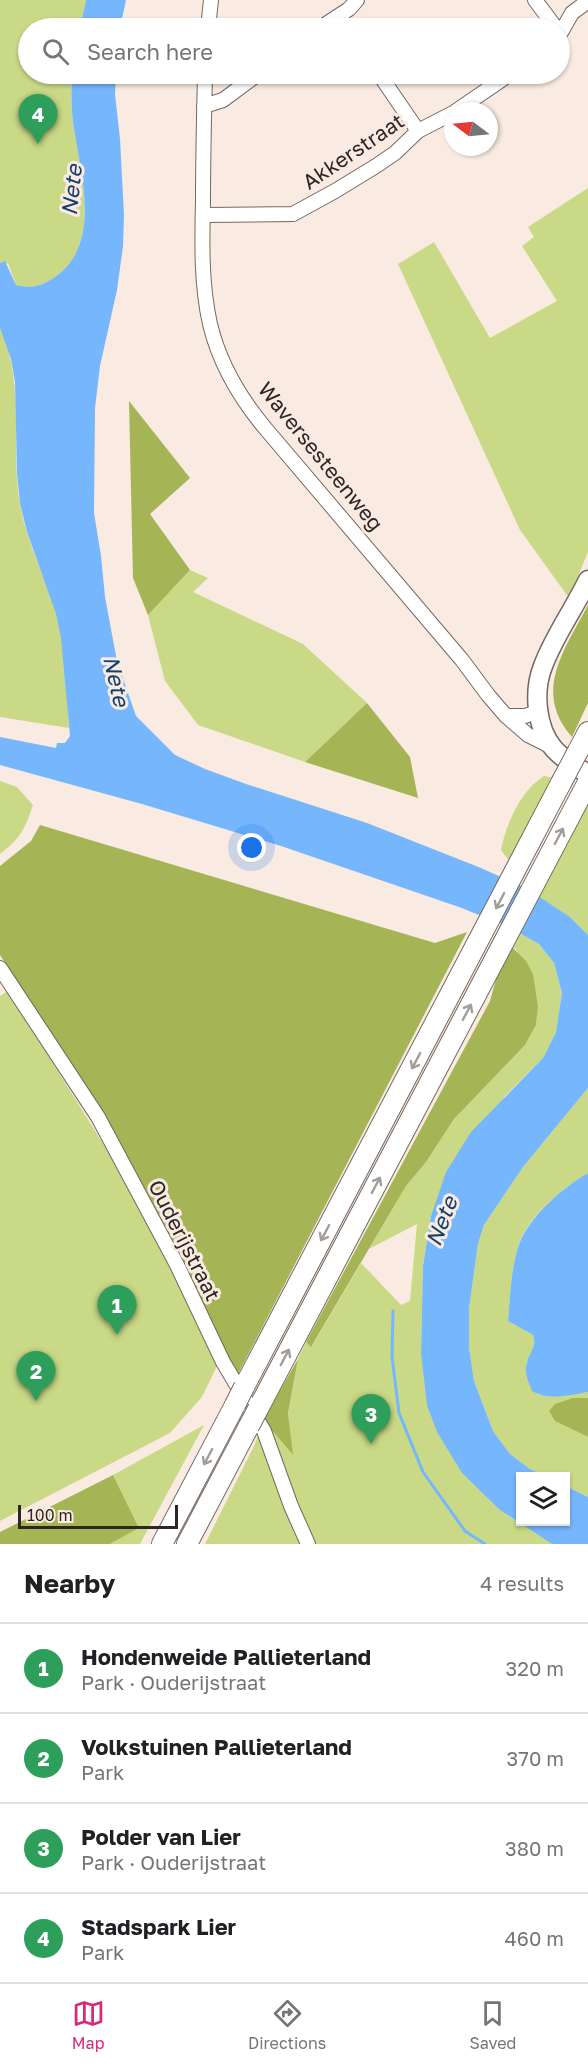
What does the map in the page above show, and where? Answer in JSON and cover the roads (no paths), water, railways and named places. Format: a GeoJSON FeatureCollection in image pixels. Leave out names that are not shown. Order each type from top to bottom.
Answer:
{"type":"FeatureCollection","features":[{"type":"Feature","properties":{"kind":"highway"},"geometry":{"type":"LineString","coordinates":[[162,1544],[588,732]]}},
{"type":"Feature","properties":{"kind":"highway"},"geometry":{"type":"LineString","coordinates":[[187,1544],[585,788]]}},
{"type":"Feature","properties":{"kind":"main road"},"geometry":{"type":"LineString","coordinates":[[554,748],[545,734],[539,711],[538,684],[543,666],[588,580]]}},
{"type":"Feature","properties":{"kind":"main road","name":"Waversesteenweg"},"geometry":{"type":"LineString","coordinates":[[554,748],[588,774]]}},
{"type":"Feature","properties":{"kind":"street"},"geometry":{"type":"LineString","coordinates":[[209,18],[211,0]]}},
{"type":"Feature","properties":{"kind":"street"},"geometry":{"type":"LineString","coordinates":[[336,18],[357,0]]}},
{"type":"Feature","properties":{"kind":"street"},"geometry":{"type":"LineString","coordinates":[[535,0],[548,18]]}},
{"type":"Feature","properties":{"kind":"street"},"geometry":{"type":"LineString","coordinates":[[570,18],[588,2]]}},
{"type":"Feature","properties":{"kind":"street","name":"Waversesteenweg"},"geometry":{"type":"LineString","coordinates":[[205,84],[202,215],[204,293],[221,357],[238,390],[265,428],[462,660],[506,716],[528,735],[554,748]]}},
{"type":"Feature","properties":{"kind":"street"},"geometry":{"type":"LineString","coordinates":[[204,106],[223,100],[245,84]]}},
{"type":"Feature","properties":{"kind":"street"},"geometry":{"type":"LineString","coordinates":[[386,84],[418,131]]}},
{"type":"Feature","properties":{"kind":"street","name":"Akkerstraat"},"geometry":{"type":"LineString","coordinates":[[469,102],[496,84]]}},
{"type":"Feature","properties":{"kind":"street","name":"Akkerstraat"},"geometry":{"type":"LineString","coordinates":[[202,215],[293,214],[376,166],[418,131],[444,118]]}},
{"type":"Feature","properties":{"kind":"street"},"geometry":{"type":"LineString","coordinates":[[506,716],[525,716],[539,711]]}},
{"type":"Feature","properties":{"kind":"street","name":"Ouderijstraat"},"geometry":{"type":"LineString","coordinates":[[0,968],[98,1117],[177,1265],[223,1362],[264,1431],[291,1506],[308,1544]]}},
{"type":"Feature","properties":{"kind":"water"},"geometry":{"type":"Polygon","coordinates":[[[86,0],[126,0],[122,18],[82,18],[86,0]]]}},
{"type":"Feature","properties":{"kind":"water","name":"Nete"},"geometry":{"type":"Polygon","coordinates":[[[72,84],[116,84],[124,215],[123,246],[117,290],[100,366],[95,408],[94,513],[105,597],[117,661],[136,716],[175,755],[205,769],[367,823],[481,868],[526,888],[570,917],[588,935],[588,1088],[523,1167],[484,1225],[478,1244],[469,1309],[469,1347],[474,1381],[493,1431],[510,1454],[537,1472],[516,1472],[516,1520],[500,1510],[462,1473],[437,1432],[427,1405],[421,1353],[423,1266],[431,1216],[446,1172],[471,1132],[543,1058],[556,1032],[562,993],[554,963],[539,944],[507,926],[459,907],[281,846],[142,804],[0,765],[0,737],[56,748],[57,743],[65,743],[70,736],[61,638],[56,614],[27,532],[20,504],[15,382],[11,359],[0,328],[0,263],[5,261],[16,285],[37,286],[55,277],[70,263],[79,247],[84,228],[85,208],[72,115],[72,84]]]}},
{"type":"Feature","properties":{"kind":"water"},"geometry":{"type":"Polygon","coordinates":[[[588,1173],[588,1392],[545,1396],[532,1391],[527,1376],[527,1363],[534,1343],[533,1335],[508,1321],[514,1265],[523,1236],[538,1214],[557,1195],[588,1173]]]}},
{"type":"Feature","properties":{"kind":"water"},"geometry":{"type":"Polygon","coordinates":[[[570,1488],[588,1497],[588,1544],[552,1544],[524,1526],[570,1526],[570,1488]]]}},
{"type":"Feature","properties":{"kind":"waterway"},"geometry":{"type":"LineString","coordinates":[[393,1311],[392,1357],[399,1413],[423,1472],[465,1531],[485,1544]]}},
{"type":"Feature","properties":{"kind":"place","name":"Stadspark Lier"},"geometry":{"type":"Point","coordinates":[38,144]}},
{"type":"Feature","properties":{"kind":"place","name":"Hondenweide Pallieterland"},"geometry":{"type":"Point","coordinates":[117,1335]}},
{"type":"Feature","properties":{"kind":"place","name":"Volkstuinen Pallieterland"},"geometry":{"type":"Point","coordinates":[36,1401]}},
{"type":"Feature","properties":{"kind":"place","name":"Polder van Lier"},"geometry":{"type":"Point","coordinates":[371,1444]}}]}
